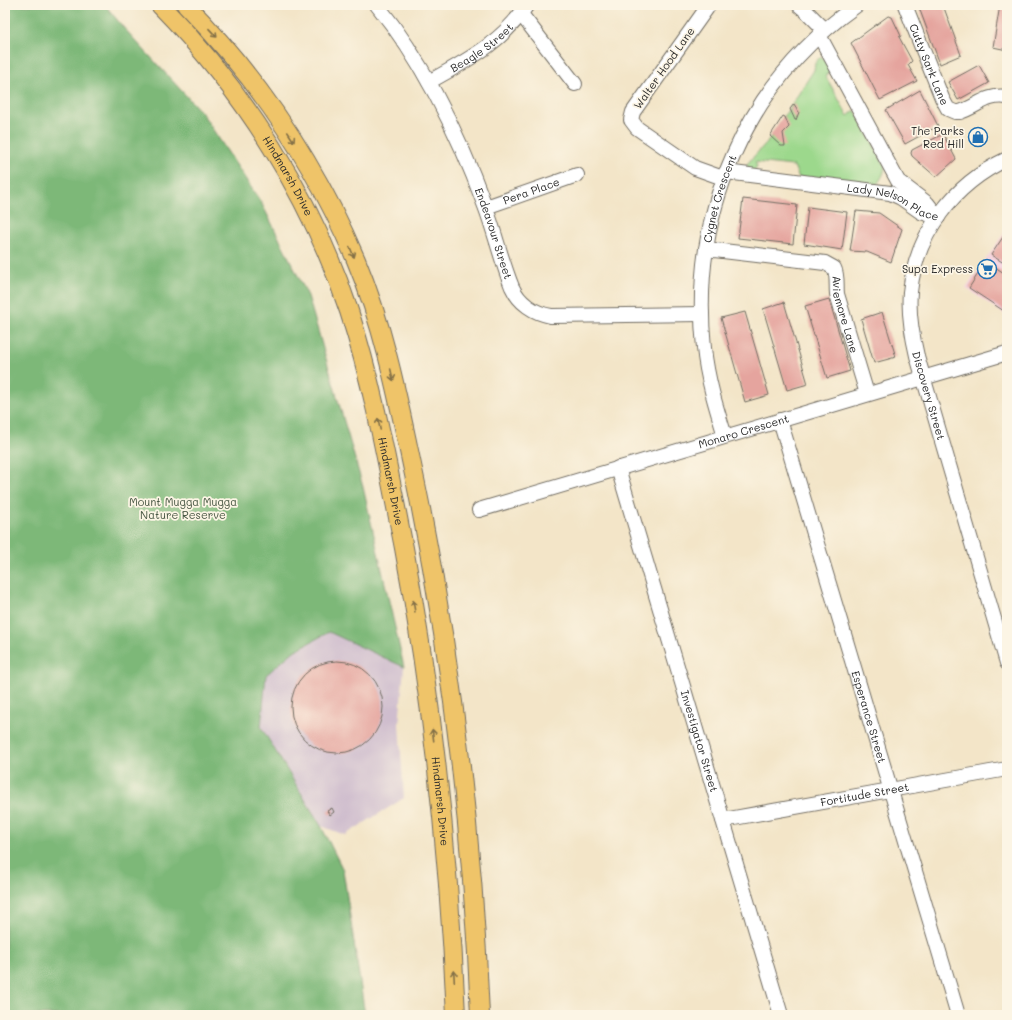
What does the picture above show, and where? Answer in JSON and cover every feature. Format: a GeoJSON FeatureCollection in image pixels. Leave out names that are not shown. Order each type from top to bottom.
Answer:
{"type":"FeatureCollection","features":[{"type":"Feature","properties":{"kind":"main road","name":"Hindmarsh Drive"},"geometry":{"type":"LineString","coordinates":[[160,5],[203,51],[243,102],[276,154],[292,182],[324,247],[358,338],[373,397],[388,469],[409,575],[419,639],[437,766],[445,843],[456,1015]]}},
{"type":"Feature","properties":{"kind":"main road","name":"Hindmarsh Drive"},"geometry":{"type":"LineString","coordinates":[[186,5],[245,71],[275,112],[299,150],[326,196],[346,237],[364,282],[379,327],[399,404],[422,515],[450,683],[469,852],[480,1015]]}},
{"type":"Feature","properties":{"kind":"street","name":"Endeavour Street"},"geometry":{"type":"LineString","coordinates":[[377,5],[396,30],[428,82],[454,129],[486,207],[514,292],[523,303],[533,310],[546,315],[556,316],[702,314]]}},
{"type":"Feature","properties":{"kind":"street","name":"Walter Hood Lane"},"geometry":{"type":"LineString","coordinates":[[709,5],[633,112],[632,120],[633,124],[637,128],[695,168],[724,175]]}},
{"type":"Feature","properties":{"kind":"street"},"geometry":{"type":"LineString","coordinates":[[799,5],[806,11],[822,33]]}},
{"type":"Feature","properties":{"kind":"street","name":"Cygnet Crescent"},"geometry":{"type":"LineString","coordinates":[[725,436],[711,388],[704,348],[702,314],[702,282],[712,213],[724,175],[743,134],[764,99],[790,65],[822,33],[857,5]]}},
{"type":"Feature","properties":{"kind":"street","name":"Cutty Sark Lane"},"geometry":{"type":"LineString","coordinates":[[905,5],[938,89],[948,109],[955,112],[960,112],[990,97],[1007,97]]}},
{"type":"Feature","properties":{"kind":"street","name":"Beagle Street"},"geometry":{"type":"LineString","coordinates":[[428,82],[490,45],[504,33],[524,10]]}},
{"type":"Feature","properties":{"kind":"street"},"geometry":{"type":"LineString","coordinates":[[524,10],[574,84]]}},
{"type":"Feature","properties":{"kind":"street","name":"Lady Nelson Place"},"geometry":{"type":"LineString","coordinates":[[822,33],[898,181],[927,203],[938,217]]}},
{"type":"Feature","properties":{"kind":"street","name":"Discovery Street"},"geometry":{"type":"LineString","coordinates":[[1007,160],[974,178],[955,196],[938,217],[920,250],[910,292],[912,334],[923,379],[1007,663]]}},
{"type":"Feature","properties":{"kind":"street","name":"Pera Place"},"geometry":{"type":"LineString","coordinates":[[486,207],[577,175]]}},
{"type":"Feature","properties":{"kind":"street","name":"Lady Nelson Place"},"geometry":{"type":"LineString","coordinates":[[724,175],[890,193],[901,198],[921,212],[938,217]]}},
{"type":"Feature","properties":{"kind":"street","name":"Aviemore Lane"},"geometry":{"type":"LineString","coordinates":[[706,249],[825,263],[831,265],[836,272],[837,294],[867,394]]}},
{"type":"Feature","properties":{"kind":"street","name":"Monaro Crescent"},"geometry":{"type":"LineString","coordinates":[[479,510],[1007,353]]}},
{"type":"Feature","properties":{"kind":"street","name":"Esperance Street"},"geometry":{"type":"LineString","coordinates":[[780,420],[958,1015]]}},
{"type":"Feature","properties":{"kind":"street","name":"Investigator Street"},"geometry":{"type":"LineString","coordinates":[[618,468],[781,1015]]}},
{"type":"Feature","properties":{"kind":"street","name":"Fortitude Street"},"geometry":{"type":"LineString","coordinates":[[723,820],[1007,769]]}},
{"type":"Feature","properties":{"kind":"shaded area"},"geometry":{"type":"Polygon","coordinates":[[[1007,229],[1007,316],[966,288],[1007,229]]]}},
{"type":"Feature","properties":{"kind":"shaded area"},"geometry":{"type":"Polygon","coordinates":[[[329,632],[404,667],[399,724],[404,798],[345,835],[321,826],[261,727],[266,675],[294,651],[329,632]]]}},
{"type":"Feature","properties":{"kind":"green space","name":"Mount Mugga Mugga Nature Reserve"},"geometry":{"type":"Polygon","coordinates":[[[5,5],[105,5],[123,27],[202,113],[262,204],[308,296],[363,487],[404,667],[329,632],[294,651],[266,675],[261,727],[321,826],[343,870],[365,1015],[5,1015],[5,5]]]}},
{"type":"Feature","properties":{"kind":"green space"},"geometry":{"type":"Polygon","coordinates":[[[821,56],[832,67],[826,77],[848,116],[855,110],[885,166],[882,177],[876,185],[799,178],[794,166],[755,162],[757,166],[754,171],[746,168],[747,164],[768,141],[814,70],[815,63],[821,56]]]}},
{"type":"Feature","properties":{"kind":"building"},"geometry":{"type":"Polygon","coordinates":[[[918,5],[943,5],[961,55],[940,64],[918,5]]]}},
{"type":"Feature","properties":{"kind":"building"},"geometry":{"type":"Polygon","coordinates":[[[1000,5],[1007,5],[1007,50],[993,47],[1000,5]]]}},
{"type":"Feature","properties":{"kind":"building"},"geometry":{"type":"Polygon","coordinates":[[[888,16],[892,17],[901,36],[899,37],[912,61],[908,65],[917,81],[880,100],[851,43],[888,16]]]}},
{"type":"Feature","properties":{"kind":"building"},"geometry":{"type":"Polygon","coordinates":[[[979,65],[989,83],[958,100],[948,82],[979,65]]]}},
{"type":"Feature","properties":{"kind":"building"},"geometry":{"type":"Polygon","coordinates":[[[920,90],[938,126],[905,144],[886,110],[920,90]]]}},
{"type":"Feature","properties":{"kind":"building"},"geometry":{"type":"Polygon","coordinates":[[[794,104],[799,112],[796,120],[790,109],[794,104]]]}},
{"type":"Feature","properties":{"kind":"building"},"geometry":{"type":"Polygon","coordinates":[[[783,116],[785,117],[789,127],[783,133],[785,146],[781,146],[770,136],[783,116]]]}},
{"type":"Feature","properties":{"kind":"building"},"geometry":{"type":"Polygon","coordinates":[[[943,134],[956,159],[936,177],[912,156],[911,153],[912,150],[943,134]]]}},
{"type":"Feature","properties":{"kind":"building"},"geometry":{"type":"Polygon","coordinates":[[[743,199],[797,205],[793,244],[738,238],[743,199]]]}},
{"type":"Feature","properties":{"kind":"building"},"geometry":{"type":"Polygon","coordinates":[[[808,207],[847,212],[842,250],[804,244],[808,207]]]}},
{"type":"Feature","properties":{"kind":"building"},"geometry":{"type":"Polygon","coordinates":[[[856,211],[879,213],[902,229],[891,262],[867,252],[850,251],[856,211]]]}},
{"type":"Feature","properties":{"kind":"building"},"geometry":{"type":"Polygon","coordinates":[[[1007,231],[1007,265],[991,255],[1007,231]]]}},
{"type":"Feature","properties":{"kind":"building"},"geometry":{"type":"Polygon","coordinates":[[[986,261],[1007,275],[1007,313],[969,288],[986,261]]]}},
{"type":"Feature","properties":{"kind":"building"},"geometry":{"type":"Polygon","coordinates":[[[829,299],[850,371],[827,378],[805,306],[829,299]]]}},
{"type":"Feature","properties":{"kind":"building"},"geometry":{"type":"Polygon","coordinates":[[[784,302],[808,384],[787,390],[763,309],[784,302]]]}},
{"type":"Feature","properties":{"kind":"building"},"geometry":{"type":"Polygon","coordinates":[[[745,312],[769,395],[745,402],[721,318],[745,312]]]}},
{"type":"Feature","properties":{"kind":"building"},"geometry":{"type":"Polygon","coordinates":[[[882,312],[896,357],[874,363],[861,319],[882,312]]]}},
{"type":"Feature","properties":{"kind":"building"},"geometry":{"type":"Polygon","coordinates":[[[337,661],[355,664],[370,674],[380,689],[383,707],[380,725],[370,740],[355,750],[337,753],[319,750],[304,740],[294,725],[291,707],[294,689],[304,674],[319,664],[337,661]]]}},
{"type":"Feature","properties":{"kind":"building"},"geometry":{"type":"Polygon","coordinates":[[[332,808],[334,812],[330,815],[327,811],[332,808]]]}},
{"type":"Feature","properties":{"kind":"place","name":"The Parks Red Hill"},"geometry":{"type":"Point","coordinates":[978,137]}},
{"type":"Feature","properties":{"kind":"place","name":"Supa Express"},"geometry":{"type":"Point","coordinates":[987,269]}}]}
